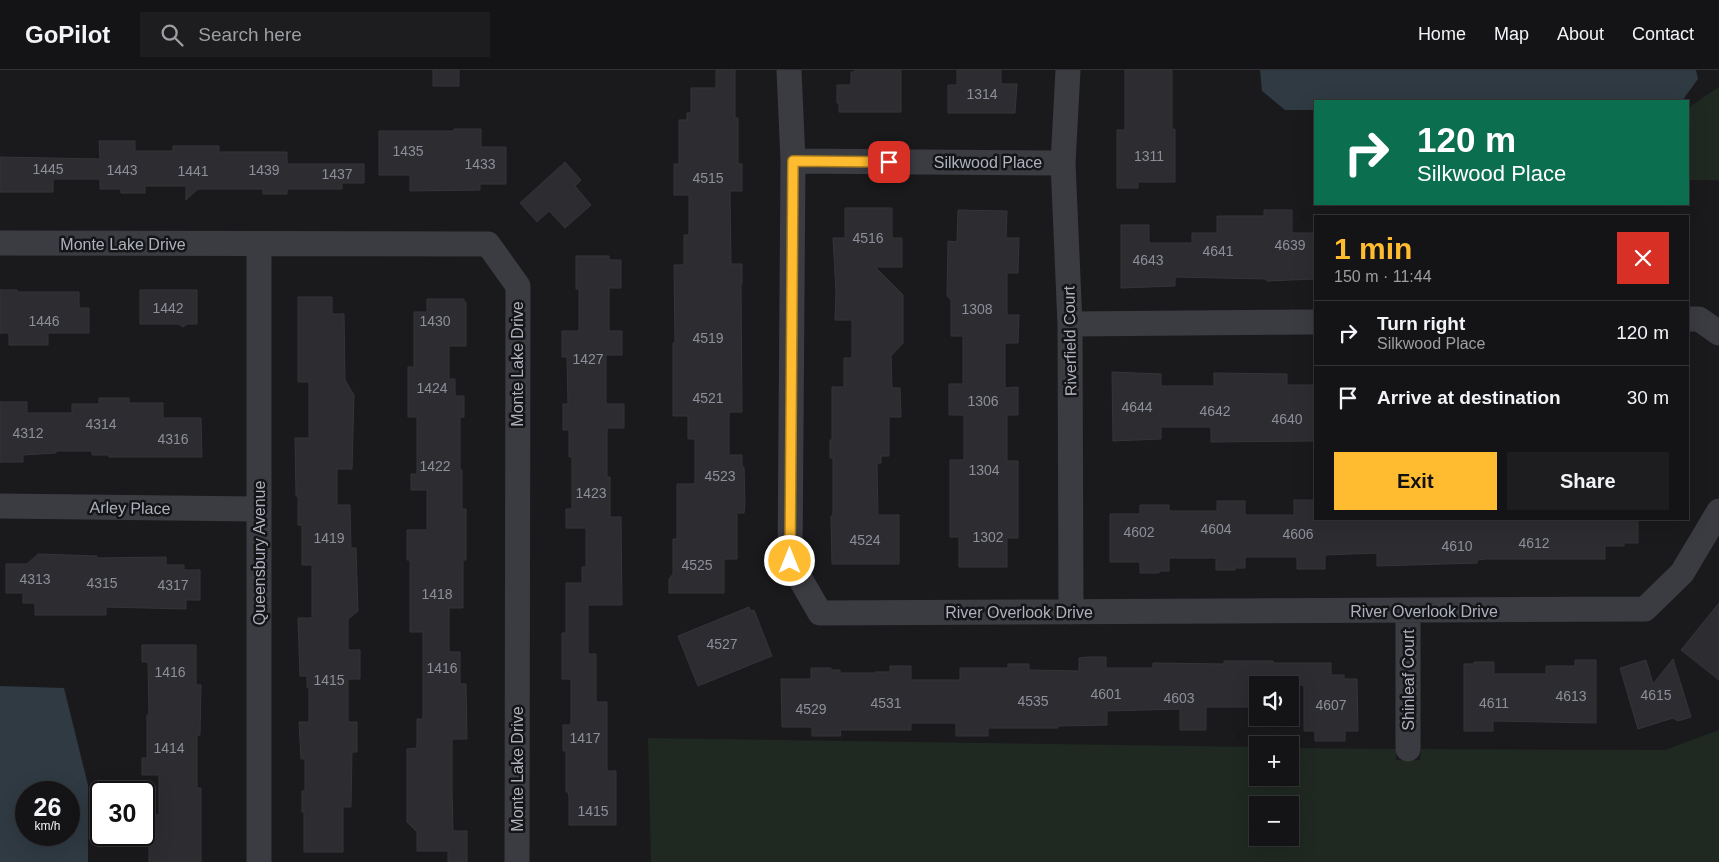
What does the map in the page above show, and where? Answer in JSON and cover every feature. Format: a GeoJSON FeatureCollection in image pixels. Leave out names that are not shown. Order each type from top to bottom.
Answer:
{"type":"FeatureCollection","features":[{"type":"Feature","properties":{"kind":"street","name":"River Overlook Drive"},"geometry":{"type":"LineString","coordinates":[[789,70],[793,161],[790,561],[820,613],[1645,610],[1682,573],[1719,511]]}},
{"type":"Feature","properties":{"kind":"street","name":"Riverfield Court"},"geometry":{"type":"LineString","coordinates":[[1068,70],[1063,163],[1070,324],[1071,612]]}},
{"type":"Feature","properties":{"kind":"street","name":"Silkwood Place"},"geometry":{"type":"LineString","coordinates":[[793,161],[1063,163]]}},
{"type":"Feature","properties":{"kind":"street","name":"Monte Lake Drive"},"geometry":{"type":"LineString","coordinates":[[0,243],[488,244],[518,286],[517,862]]}},
{"type":"Feature","properties":{"kind":"street","name":"Queensbury Avenue"},"geometry":{"type":"LineString","coordinates":[[259,244],[259,862]]}},
{"type":"Feature","properties":{"kind":"street"},"geometry":{"type":"LineString","coordinates":[[1689,319],[1699,319],[1719,333]]}},
{"type":"Feature","properties":{"kind":"street"},"geometry":{"type":"LineString","coordinates":[[1070,324],[1314,322]]}},
{"type":"Feature","properties":{"kind":"street","name":"Arley Place"},"geometry":{"type":"LineString","coordinates":[[0,506],[260,509]]}},
{"type":"Feature","properties":{"kind":"street","name":"Shinleaf Court"},"geometry":{"type":"LineString","coordinates":[[1408,612],[1408,748]]}},
{"type":"Feature","properties":{"kind":"shaded area"},"geometry":{"type":"Polygon","coordinates":[[[1260,70],[1696,70],[1698,79],[1683,100],[1314,100],[1314,110],[1285,110],[1262,91],[1260,70]]]}},
{"type":"Feature","properties":{"kind":"shaded area"},"geometry":{"type":"Polygon","coordinates":[[[1719,87],[1719,181],[1689,180],[1689,110],[1692,105],[1719,87]]]}},
{"type":"Feature","properties":{"kind":"shaded area"},"geometry":{"type":"Polygon","coordinates":[[[0,686],[64,688],[88,785],[88,862],[0,862],[0,686]]]}},
{"type":"Feature","properties":{"kind":"shaded area"},"geometry":{"type":"Polygon","coordinates":[[[1719,730],[1719,862],[651,862],[648,738],[1249,747],[1249,786],[1299,786],[1299,748],[1396,749],[1396,760],[1420,760],[1421,749],[1665,750],[1719,730]]]}},
{"type":"Feature","properties":{"kind":"building"},"geometry":{"type":"Polygon","coordinates":[[[433,70],[459,70],[459,86],[433,86],[433,70]]]}},
{"type":"Feature","properties":{"kind":"building"},"geometry":{"type":"Polygon","coordinates":[[[716,70],[735,70],[735,118],[738,118],[738,164],[742,164],[742,191],[730,191],[731,264],[742,264],[742,412],[729,412],[729,455],[742,455],[745,504],[744,513],[737,513],[737,559],[724,559],[724,593],[669,593],[669,579],[673,574],[673,539],[677,539],[677,484],[695,484],[695,439],[688,439],[688,416],[673,416],[673,343],[675,343],[674,265],[684,265],[684,235],[689,235],[689,195],[674,195],[674,164],[679,164],[679,120],[687,120],[687,113],[691,113],[691,88],[716,88],[716,70]]]}},
{"type":"Feature","properties":{"kind":"building"},"geometry":{"type":"Polygon","coordinates":[[[855,70],[901,70],[901,112],[839,112],[837,85],[851,85],[851,72],[855,72],[855,70]]]}},
{"type":"Feature","properties":{"kind":"building"},"geometry":{"type":"Polygon","coordinates":[[[957,70],[1001,70],[1001,84],[1017,84],[1015,113],[948,113],[948,85],[957,85],[957,70]]]}},
{"type":"Feature","properties":{"kind":"building"},"geometry":{"type":"Polygon","coordinates":[[[1125,70],[1172,70],[1172,129],[1175,129],[1175,182],[1138,182],[1138,188],[1117,188],[1117,130],[1125,130],[1125,70]]]}},
{"type":"Feature","properties":{"kind":"building"},"geometry":{"type":"Polygon","coordinates":[[[454,129],[481,129],[481,147],[506,147],[506,184],[480,184],[480,190],[410,191],[410,175],[379,175],[379,131],[454,131],[454,129]]]}},
{"type":"Feature","properties":{"kind":"building"},"geometry":{"type":"Polygon","coordinates":[[[99,141],[135,141],[135,151],[173,151],[173,146],[219,146],[219,152],[287,152],[287,164],[364,164],[364,183],[342,183],[342,189],[287,189],[287,194],[263,194],[263,189],[198,189],[186,200],[186,186],[145,186],[145,193],[121,193],[121,189],[100,189],[100,179],[53,179],[53,192],[0,192],[0,157],[100,159],[99,141]]]}},
{"type":"Feature","properties":{"kind":"building"},"geometry":{"type":"Polygon","coordinates":[[[565,162],[581,180],[575,186],[591,205],[565,228],[549,211],[537,222],[520,203],[565,162]]]}},
{"type":"Feature","properties":{"kind":"building"},"geometry":{"type":"Polygon","coordinates":[[[845,208],[892,208],[892,238],[902,238],[902,267],[875,267],[903,295],[903,343],[891,356],[892,388],[900,388],[901,417],[889,417],[889,456],[881,456],[881,463],[877,463],[878,515],[899,515],[899,564],[832,564],[833,458],[830,458],[830,440],[832,440],[832,387],[844,387],[844,358],[852,358],[852,320],[835,320],[836,292],[833,238],[845,238],[845,208]]]}},
{"type":"Feature","properties":{"kind":"building"},"geometry":{"type":"Polygon","coordinates":[[[958,210],[1007,211],[1006,238],[1019,238],[1018,273],[1007,273],[1007,315],[1019,315],[1018,343],[1005,343],[1005,388],[1018,387],[1018,415],[1007,415],[1007,461],[1018,461],[1018,538],[1007,538],[1007,567],[959,567],[959,537],[950,537],[950,460],[964,460],[964,415],[949,415],[949,384],[963,384],[963,336],[951,336],[951,300],[947,296],[948,241],[957,242],[958,210]]]}},
{"type":"Feature","properties":{"kind":"building"},"geometry":{"type":"Polygon","coordinates":[[[1264,210],[1292,210],[1292,233],[1314,233],[1314,279],[1267,281],[1267,279],[1175,277],[1175,286],[1121,288],[1121,225],[1149,225],[1149,243],[1192,243],[1192,233],[1217,233],[1217,216],[1264,216],[1264,210]]]}},
{"type":"Feature","properties":{"kind":"building"},"geometry":{"type":"Polygon","coordinates":[[[576,256],[609,256],[609,260],[621,260],[621,288],[609,288],[609,331],[622,331],[622,355],[606,355],[606,404],[624,404],[624,428],[607,428],[607,477],[610,477],[610,517],[621,517],[622,605],[588,605],[588,654],[596,654],[596,702],[607,702],[607,771],[616,771],[616,825],[569,825],[569,798],[568,792],[566,792],[566,751],[563,751],[563,725],[571,725],[571,679],[562,679],[562,633],[566,633],[566,583],[582,583],[582,567],[586,567],[586,528],[566,528],[566,509],[572,509],[572,457],[569,457],[569,430],[563,430],[563,404],[568,404],[567,357],[562,357],[562,331],[579,331],[579,289],[576,289],[576,256]]]}},
{"type":"Feature","properties":{"kind":"building"},"geometry":{"type":"Polygon","coordinates":[[[0,290],[17,290],[17,292],[79,292],[79,308],[89,308],[89,333],[48,333],[48,345],[9,345],[9,333],[0,333],[0,290]]]}},
{"type":"Feature","properties":{"kind":"building"},"geometry":{"type":"Polygon","coordinates":[[[140,290],[197,290],[197,324],[187,324],[183,327],[179,324],[140,324],[140,290]]]}},
{"type":"Feature","properties":{"kind":"building"},"geometry":{"type":"Polygon","coordinates":[[[298,297],[332,297],[332,314],[344,314],[345,380],[354,395],[352,469],[337,469],[337,505],[350,505],[351,548],[356,548],[358,611],[348,619],[348,650],[360,650],[360,679],[348,679],[348,722],[357,722],[357,752],[352,752],[351,807],[343,807],[343,852],[304,852],[302,791],[305,791],[305,759],[301,759],[299,722],[309,722],[309,689],[307,687],[307,676],[300,676],[298,618],[312,618],[312,565],[302,565],[302,525],[298,525],[298,496],[296,496],[295,438],[309,438],[309,382],[298,382],[298,297]]]}},
{"type":"Feature","properties":{"kind":"building"},"geometry":{"type":"Polygon","coordinates":[[[427,299],[464,299],[464,302],[466,302],[466,346],[449,346],[449,379],[455,379],[455,396],[464,396],[464,417],[460,417],[460,470],[462,470],[462,509],[466,509],[466,560],[463,560],[463,608],[449,608],[449,652],[460,652],[460,684],[466,684],[467,739],[452,739],[452,790],[453,831],[467,831],[467,862],[448,862],[448,851],[417,851],[417,832],[407,822],[407,749],[417,748],[417,719],[423,719],[423,632],[410,632],[410,560],[407,560],[407,530],[427,530],[427,490],[411,490],[411,474],[417,474],[417,417],[408,417],[408,367],[414,367],[414,312],[427,312],[427,299]]]}},
{"type":"Feature","properties":{"kind":"building"},"geometry":{"type":"Polygon","coordinates":[[[1112,372],[1161,374],[1161,386],[1214,386],[1214,373],[1287,374],[1287,385],[1314,385],[1314,441],[1211,442],[1211,427],[1161,427],[1161,439],[1113,441],[1112,372]]]}},
{"type":"Feature","properties":{"kind":"building"},"geometry":{"type":"Polygon","coordinates":[[[99,398],[129,398],[129,403],[163,403],[163,418],[201,418],[202,457],[109,457],[109,455],[92,455],[92,451],[56,451],[56,453],[23,455],[23,462],[0,462],[0,402],[27,402],[27,413],[72,413],[72,404],[99,404],[99,398]]]}},
{"type":"Feature","properties":{"kind":"building"},"geometry":{"type":"Polygon","coordinates":[[[1294,500],[1314,500],[1314,520],[1638,520],[1638,543],[1624,543],[1624,546],[1605,546],[1605,559],[1486,559],[1477,560],[1477,563],[1377,566],[1377,553],[1325,555],[1325,569],[1297,569],[1297,557],[1245,557],[1245,568],[1216,570],[1216,558],[1169,558],[1169,571],[1159,571],[1159,573],[1140,573],[1140,562],[1110,562],[1110,514],[1140,514],[1140,505],[1169,505],[1169,511],[1217,511],[1217,501],[1245,501],[1245,515],[1294,515],[1294,500]]]}},
{"type":"Feature","properties":{"kind":"building"},"geometry":{"type":"Polygon","coordinates":[[[38,554],[97,556],[97,558],[166,557],[166,565],[184,565],[184,570],[200,570],[200,600],[186,600],[186,609],[106,607],[106,615],[35,615],[35,603],[23,603],[23,593],[6,593],[6,564],[27,564],[38,554]]]}},
{"type":"Feature","properties":{"kind":"building"},"geometry":{"type":"Polygon","coordinates":[[[1719,603],[1719,680],[1681,650],[1719,603]]]}},
{"type":"Feature","properties":{"kind":"building"},"geometry":{"type":"Polygon","coordinates":[[[749,607],[751,611],[754,610],[772,656],[698,686],[678,636],[749,607]]]}},
{"type":"Feature","properties":{"kind":"building"},"geometry":{"type":"Polygon","coordinates":[[[142,645],[196,645],[196,685],[201,685],[200,735],[197,735],[197,788],[201,788],[201,862],[149,862],[149,846],[155,846],[155,815],[159,815],[159,775],[142,775],[142,758],[147,758],[147,715],[149,715],[148,662],[142,662],[142,645]]]}},
{"type":"Feature","properties":{"kind":"building"},"geometry":{"type":"Polygon","coordinates":[[[1106,657],[1106,668],[1153,668],[1153,663],[1224,664],[1224,661],[1331,663],[1331,675],[1344,675],[1344,679],[1357,679],[1358,731],[1345,731],[1345,741],[1315,741],[1315,731],[1304,731],[1304,685],[1299,685],[1299,676],[1249,676],[1249,707],[1206,707],[1206,730],[1180,730],[1180,709],[1107,711],[1107,725],[1058,726],[1058,728],[988,728],[988,736],[956,736],[956,723],[911,723],[911,730],[840,730],[841,736],[812,736],[812,727],[782,727],[781,679],[811,679],[811,668],[831,668],[831,670],[840,670],[840,673],[875,673],[890,672],[890,666],[911,666],[911,680],[960,680],[960,668],[1008,668],[1008,664],[1029,664],[1029,670],[1079,671],[1079,658],[1106,657]]]}},
{"type":"Feature","properties":{"kind":"building"},"geometry":{"type":"Polygon","coordinates":[[[1673,659],[1691,717],[1678,721],[1673,718],[1638,729],[1620,668],[1646,660],[1653,684],[1673,659]]]}},
{"type":"Feature","properties":{"kind":"building"},"geometry":{"type":"Polygon","coordinates":[[[1575,660],[1596,660],[1596,723],[1493,721],[1493,731],[1464,731],[1464,664],[1494,662],[1494,674],[1546,674],[1546,666],[1575,666],[1575,660]]]}},
{"type":"Feature","properties":{"kind":"route"},"geometry":{"type":"LineString","coordinates":[[790,561],[793,161],[889,162]]}}]}
